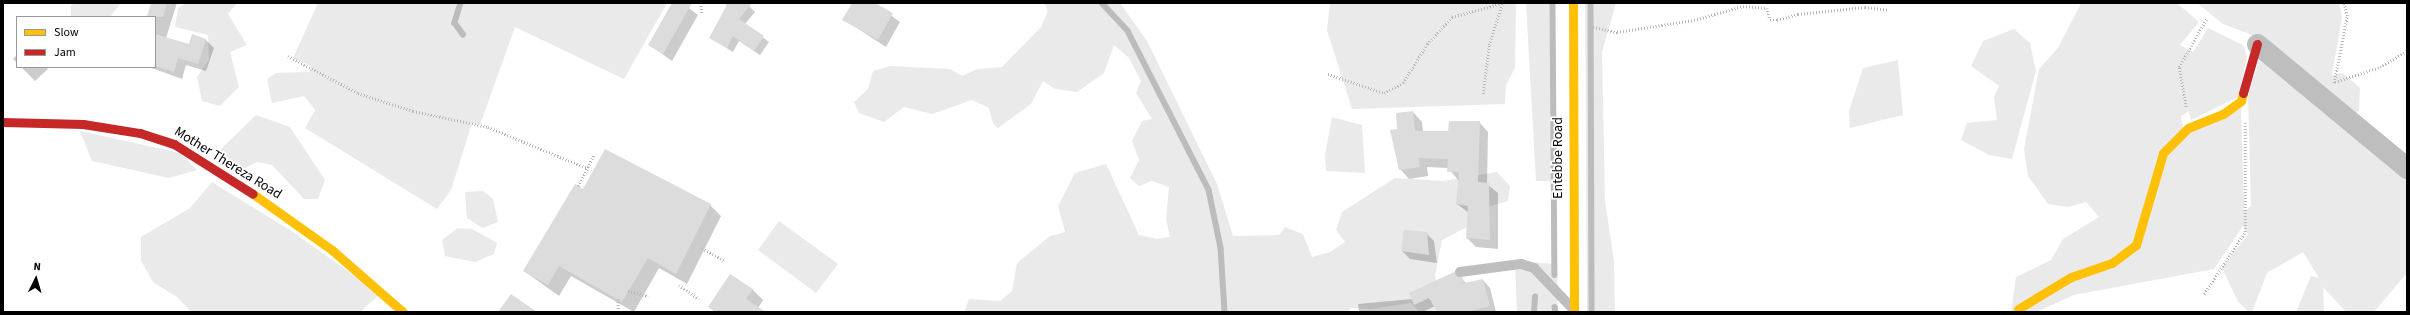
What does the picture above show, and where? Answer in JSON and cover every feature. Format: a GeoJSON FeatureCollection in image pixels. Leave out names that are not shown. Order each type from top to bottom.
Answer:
{"type":"FeatureCollection","features":[{"type":"Feature","properties":{"kind":"street","name":"Entebbe Road"},"geometry":{"type":"LineString","coordinates":[[1573,3],[1574,311]]}},
{"type":"Feature","properties":{"kind":"street"},"geometry":{"type":"LineString","coordinates":[[2018,309],[2071,277],[2112,263],[2136,245],[2163,153],[2188,128],[2223,114],[2245,95],[2257,44],[2407,168]]}},
{"type":"Feature","properties":{"kind":"street","name":"Mother Thereza Road"},"geometry":{"type":"LineString","coordinates":[[3,122],[83,124],[140,133],[174,144],[263,200],[332,250],[403,312]]}},
{"type":"Feature","properties":{"kind":"lane"},"geometry":{"type":"LineString","coordinates":[[1460,272],[1521,264],[1534,268],[1574,311]]}},
{"type":"Feature","properties":{"kind":"path"},"geometry":{"type":"LineString","coordinates":[[701,3],[702,13]]}},
{"type":"Feature","properties":{"kind":"path"},"geometry":{"type":"LineString","coordinates":[[1328,74],[1384,93],[1403,83],[1427,44],[1452,17],[1503,3]]}},
{"type":"Feature","properties":{"kind":"path"},"geometry":{"type":"LineString","coordinates":[[1483,94],[1489,46],[1503,3]]}},
{"type":"Feature","properties":{"kind":"path"},"geometry":{"type":"LineString","coordinates":[[2330,104],[2347,16],[2344,3]]}},
{"type":"Feature","properties":{"kind":"path"},"geometry":{"type":"LineString","coordinates":[[1594,28],[1617,32],[1694,20],[1743,6],[1767,8],[1770,20],[1778,20],[1798,14],[1865,7],[1888,10]]}},
{"type":"Feature","properties":{"kind":"path"},"geometry":{"type":"LineString","coordinates":[[2188,128],[2179,68],[2207,18]]}},
{"type":"Feature","properties":{"kind":"path"},"geometry":{"type":"LineString","coordinates":[[2334,82],[2380,67],[2407,51]]}},
{"type":"Feature","properties":{"kind":"path"},"geometry":{"type":"LineString","coordinates":[[288,56],[358,93],[413,111],[488,127],[587,168]]}},
{"type":"Feature","properties":{"kind":"path"},"geometry":{"type":"LineString","coordinates":[[2204,294],[2245,232],[2245,95]]}},
{"type":"Feature","properties":{"kind":"path"},"geometry":{"type":"LineString","coordinates":[[578,186],[593,156]]}},
{"type":"Feature","properties":{"kind":"path"},"geometry":{"type":"LineString","coordinates":[[702,248],[725,261]]}},
{"type":"Feature","properties":{"kind":"path"},"geometry":{"type":"LineString","coordinates":[[679,285],[699,299]]}},
{"type":"Feature","properties":{"kind":"path"},"geometry":{"type":"LineString","coordinates":[[628,291],[648,296]]}},
{"type":"Feature","properties":{"kind":"path"},"geometry":{"type":"LineString","coordinates":[[618,299],[618,312]]}},
{"type":"Feature","properties":{"kind":"shaded area"},"geometry":{"type":"Polygon","coordinates":[[[77,3],[121,3],[111,16],[71,16],[71,5],[77,3]]]}},
{"type":"Feature","properties":{"kind":"shaded area"},"geometry":{"type":"Polygon","coordinates":[[[186,3],[237,3],[228,14],[247,45],[230,52],[239,87],[220,106],[202,101],[197,77],[209,60],[208,35],[175,27],[178,8],[186,3]]]}},
{"type":"Feature","properties":{"kind":"shaded area"},"geometry":{"type":"Polygon","coordinates":[[[318,3],[667,3],[624,79],[515,27],[480,125],[472,123],[451,190],[437,209],[305,128],[315,110],[304,96],[272,103],[267,79],[276,73],[309,72],[311,66],[293,58],[318,3]]]}},
{"type":"Feature","properties":{"kind":"shaded area"},"geometry":{"type":"Polygon","coordinates":[[[1044,3],[1120,3],[1147,41],[1217,184],[1233,236],[1279,235],[1285,227],[1303,234],[1312,257],[1330,252],[1345,242],[1336,230],[1342,212],[1395,178],[1443,181],[1497,172],[1510,186],[1508,201],[1487,207],[1481,220],[1442,240],[1435,276],[1438,295],[1435,312],[1419,312],[1411,303],[1371,309],[1350,308],[1349,312],[964,312],[969,299],[1000,301],[1012,291],[1017,263],[1050,236],[1065,232],[1058,206],[1075,173],[1106,164],[1139,235],[1157,239],[1170,237],[1166,219],[1169,187],[1152,181],[1139,186],[1130,178],[1139,160],[1132,141],[1142,121],[1152,119],[1136,93],[1141,81],[1129,58],[1114,45],[1104,73],[1077,92],[1055,89],[1043,81],[1031,104],[998,128],[993,123],[989,108],[972,100],[932,114],[904,107],[884,122],[859,113],[854,102],[868,89],[873,71],[890,66],[950,69],[962,76],[977,69],[1002,67],[1041,27],[1048,11],[1044,3]]]}},
{"type":"Feature","properties":{"kind":"shaded area"},"geometry":{"type":"Polygon","coordinates":[[[1330,3],[1516,3],[1515,68],[1506,85],[1505,104],[1352,109],[1327,30],[1330,3]]]}},
{"type":"Feature","properties":{"kind":"shaded area"},"geometry":{"type":"Polygon","coordinates":[[[1526,3],[1555,3],[1554,181],[1536,181],[1526,3]]]}},
{"type":"Feature","properties":{"kind":"shaded area"},"geometry":{"type":"Polygon","coordinates":[[[1585,3],[1616,3],[1602,52],[1605,201],[1614,261],[1615,312],[1587,312],[1585,3]]]}},
{"type":"Feature","properties":{"kind":"shaded area"},"geometry":{"type":"Polygon","coordinates":[[[2081,3],[2177,3],[2199,22],[2180,45],[2193,52],[2208,28],[2243,45],[2247,57],[2238,97],[2191,120],[2189,111],[2181,116],[2183,128],[2190,133],[2241,107],[2244,211],[2251,206],[2248,96],[2265,40],[2223,24],[2197,3],[2339,3],[2342,17],[2332,75],[2343,73],[2360,88],[2359,111],[2339,119],[2407,178],[2407,273],[2374,312],[2346,312],[2323,287],[2324,312],[2296,312],[2311,276],[2319,278],[2303,252],[2267,273],[2252,312],[2249,312],[2238,302],[2222,268],[2248,234],[2243,226],[2214,269],[2074,295],[2036,312],[2011,312],[2016,277],[2051,260],[2063,239],[2099,217],[2086,202],[2068,207],[2048,204],[2028,176],[2024,149],[2039,69],[2058,48],[2081,3]]]}},
{"type":"Feature","properties":{"kind":"shaded area"},"geometry":{"type":"Polygon","coordinates":[[[2014,29],[2030,43],[2036,71],[2012,159],[1989,155],[1961,140],[1967,123],[1997,120],[1994,97],[1999,86],[1971,66],[1983,41],[2014,29]]]}},
{"type":"Feature","properties":{"kind":"shaded area"},"geometry":{"type":"Polygon","coordinates":[[[1898,60],[1903,115],[1850,128],[1849,111],[1863,68],[1898,60]]]}},
{"type":"Feature","properties":{"kind":"shaded area"},"geometry":{"type":"Polygon","coordinates":[[[256,115],[290,127],[325,180],[318,199],[304,199],[272,165],[257,162],[236,173],[225,163],[220,150],[256,115]]]}},
{"type":"Feature","properties":{"kind":"shaded area"},"geometry":{"type":"Polygon","coordinates":[[[1332,117],[1362,125],[1365,173],[1326,171],[1325,155],[1332,117]]]}},
{"type":"Feature","properties":{"kind":"shaded area"},"geometry":{"type":"Polygon","coordinates":[[[80,131],[180,153],[197,170],[169,178],[92,161],[80,131]]]}},
{"type":"Feature","properties":{"kind":"shaded area"},"geometry":{"type":"Polygon","coordinates":[[[212,182],[293,232],[380,294],[360,312],[191,312],[177,297],[153,282],[141,261],[141,237],[190,208],[212,182]]]}},
{"type":"Feature","properties":{"kind":"shaded area"},"geometry":{"type":"Polygon","coordinates":[[[483,191],[493,199],[498,222],[482,228],[467,218],[465,192],[483,191]]]}},
{"type":"Feature","properties":{"kind":"shaded area"},"geometry":{"type":"Polygon","coordinates":[[[779,221],[838,264],[816,293],[758,250],[779,221]]]}},
{"type":"Feature","properties":{"kind":"shaded area"},"geometry":{"type":"Polygon","coordinates":[[[458,228],[472,229],[497,243],[494,254],[475,262],[445,256],[442,240],[458,228]]]}},
{"type":"Feature","properties":{"kind":"shaded area"},"geometry":{"type":"Polygon","coordinates":[[[1515,261],[1557,264],[1558,312],[1517,312],[1515,261]]]}},
{"type":"Feature","properties":{"kind":"building"},"geometry":{"type":"Polygon","coordinates":[[[151,3],[167,3],[163,17],[147,16],[151,3]]]}},
{"type":"Feature","properties":{"kind":"building"},"geometry":{"type":"Polygon","coordinates":[[[672,3],[692,3],[663,54],[648,45],[672,3]]]}},
{"type":"Feature","properties":{"kind":"building"},"geometry":{"type":"Polygon","coordinates":[[[728,3],[752,3],[739,19],[764,36],[754,51],[733,36],[727,48],[709,38],[728,3]]]}},
{"type":"Feature","properties":{"kind":"building"},"geometry":{"type":"Polygon","coordinates":[[[852,3],[875,3],[893,13],[878,40],[842,20],[852,3]]]}},
{"type":"Feature","properties":{"kind":"building"},"geometry":{"type":"Polygon","coordinates":[[[156,34],[189,44],[192,34],[206,39],[198,64],[178,58],[174,72],[156,66],[156,34]]]}},
{"type":"Feature","properties":{"kind":"building"},"geometry":{"type":"Polygon","coordinates":[[[1413,111],[1415,131],[1448,131],[1449,121],[1480,121],[1478,182],[1489,183],[1490,240],[1466,238],[1468,206],[1456,204],[1459,172],[1447,172],[1448,159],[1419,158],[1420,167],[1399,170],[1390,130],[1397,129],[1396,113],[1413,111]]]}},
{"type":"Feature","properties":{"kind":"building"},"geometry":{"type":"Polygon","coordinates":[[[605,149],[711,204],[676,274],[648,258],[622,302],[559,266],[548,285],[523,271],[575,184],[583,189],[605,149]]]}},
{"type":"Feature","properties":{"kind":"building"},"geometry":{"type":"Polygon","coordinates":[[[1404,230],[1427,232],[1429,255],[1401,251],[1404,230]]]}},
{"type":"Feature","properties":{"kind":"building"},"geometry":{"type":"Polygon","coordinates":[[[1454,272],[1463,278],[1464,282],[1459,284],[1483,279],[1490,306],[1467,312],[1437,312],[1429,298],[1414,305],[1409,293],[1454,272]]]}},
{"type":"Feature","properties":{"kind":"building"},"geometry":{"type":"Polygon","coordinates":[[[730,274],[753,289],[746,299],[766,312],[716,312],[708,307],[730,274]]]}},
{"type":"Feature","properties":{"kind":"building"},"geometry":{"type":"Polygon","coordinates":[[[511,294],[537,312],[498,312],[511,294]]]}},
{"type":"Feature","properties":{"kind":"waterway"},"geometry":{"type":"LineString","coordinates":[[461,3],[455,23],[463,34]]}},
{"type":"Feature","properties":{"kind":"waterway"},"geometry":{"type":"LineString","coordinates":[[1102,3],[1128,31],[1209,190],[1221,248],[1225,312]]}},
{"type":"Feature","properties":{"kind":"waterway"},"geometry":{"type":"LineString","coordinates":[[1553,3],[1555,275]]}},
{"type":"Feature","properties":{"kind":"waterway"},"geometry":{"type":"LineString","coordinates":[[1591,3],[1592,312]]}},
{"type":"Feature","properties":{"kind":"waterway"},"geometry":{"type":"LineString","coordinates":[[1534,312],[1535,297]]}},
{"type":"Feature","properties":{"kind":"waterway"},"geometry":{"type":"LineString","coordinates":[[1555,307],[1556,312]]}},
{"type":"Feature","properties":{"kind":"traffic: slow"},"geometry":{"type":"LineString","coordinates":[[1573,3],[1574,312]]}},
{"type":"Feature","properties":{"kind":"traffic: slow"},"geometry":{"type":"LineString","coordinates":[[2018,309],[2071,277],[2112,263],[2136,245],[2163,153],[2188,128],[2223,114],[2241,101],[2243,93]]}},
{"type":"Feature","properties":{"kind":"traffic: slow"},"geometry":{"type":"LineString","coordinates":[[253,194],[332,250],[403,312]]}},
{"type":"Feature","properties":{"kind":"traffic: jam"},"geometry":{"type":"LineString","coordinates":[[2243,93],[2257,44]]}},
{"type":"Feature","properties":{"kind":"traffic: jam"},"geometry":{"type":"LineString","coordinates":[[3,122],[83,124],[140,133],[174,144],[253,194]]}}]}
